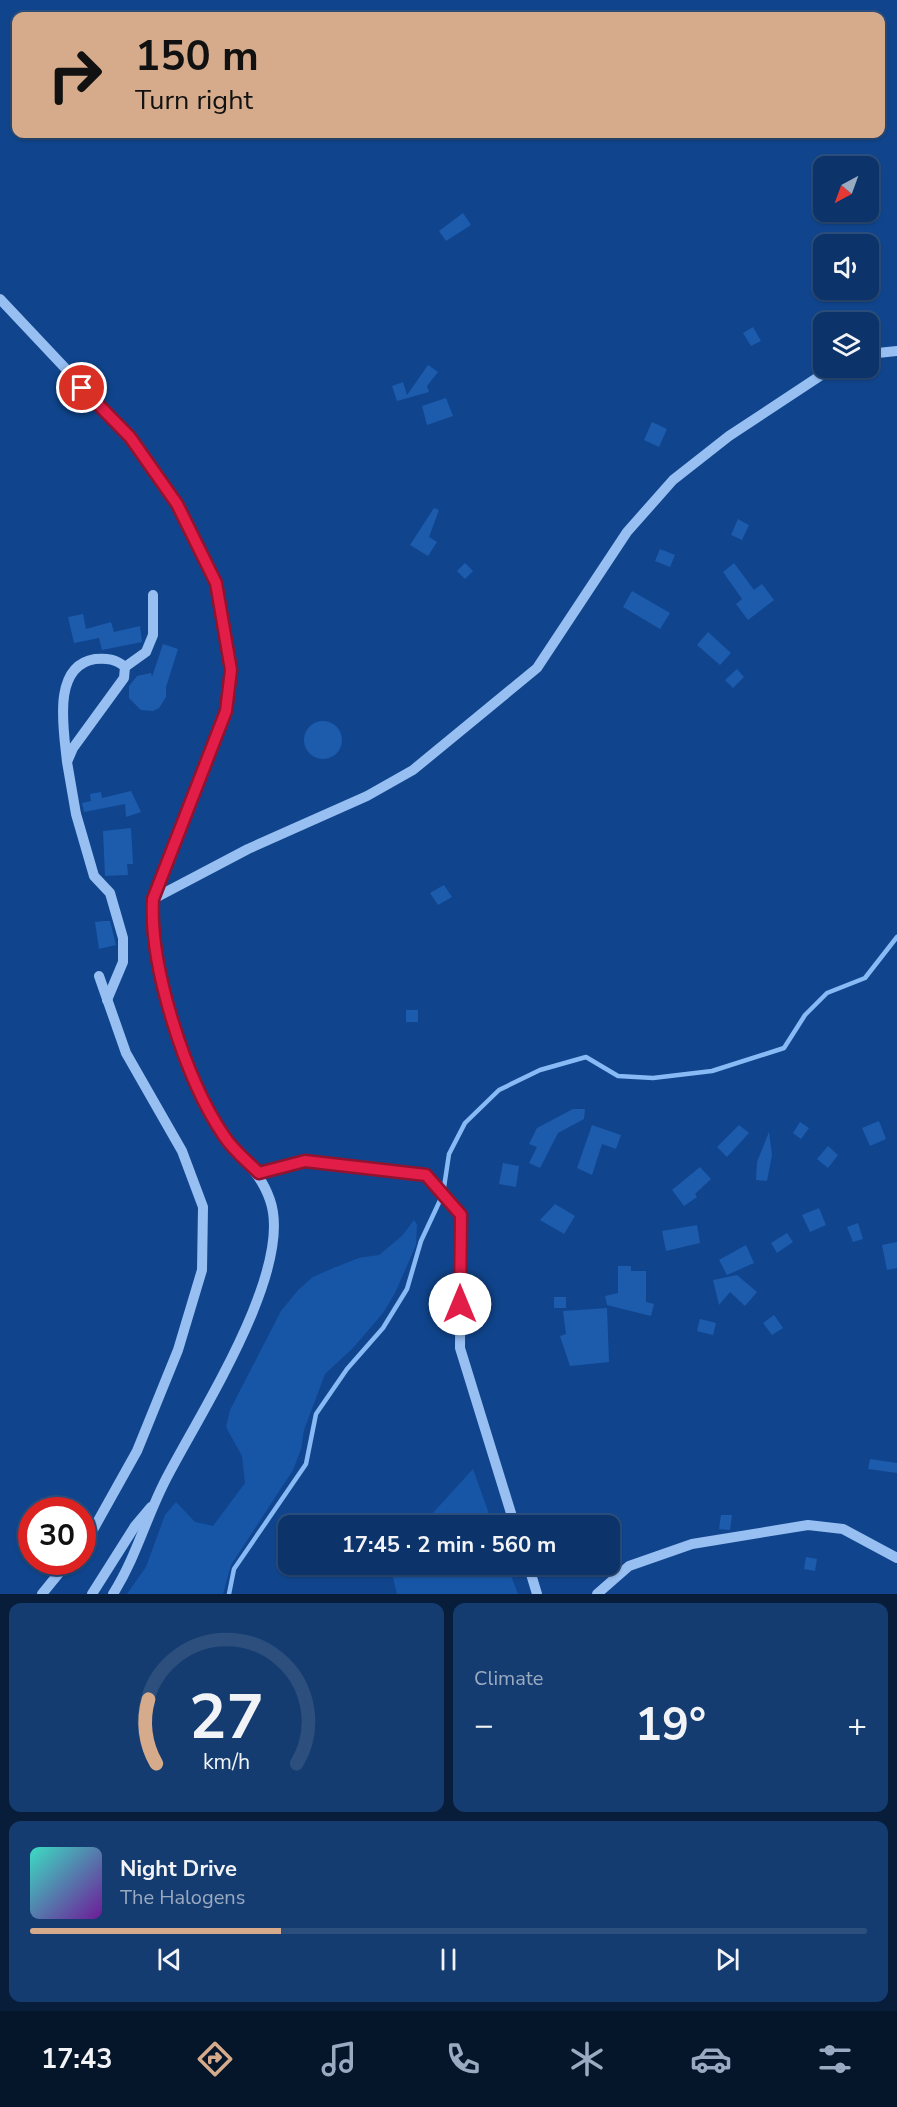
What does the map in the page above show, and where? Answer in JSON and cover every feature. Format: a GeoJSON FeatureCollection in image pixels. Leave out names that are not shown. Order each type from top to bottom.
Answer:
{"type":"FeatureCollection","features":[{"type":"Feature","properties":{"kind":"street"},"geometry":{"type":"LineString","coordinates":[[0,299],[130,437],[177,504],[216,583],[231,670],[226,711],[153,899],[152,925],[161,976],[185,1054],[204,1102],[225,1138],[259,1173],[272,1203],[273,1234],[270,1267],[253,1312],[196,1429],[155,1503],[137,1553],[113,1594]]}},
{"type":"Feature","properties":{"kind":"street"},"geometry":{"type":"LineString","coordinates":[[879,353],[897,351]]}},
{"type":"Feature","properties":{"kind":"street"},"geometry":{"type":"LineString","coordinates":[[153,899],[248,849],[367,796],[413,770],[537,668],[627,532],[673,480],[729,436],[817,378]]}},
{"type":"Feature","properties":{"kind":"street"},"geometry":{"type":"LineString","coordinates":[[67,762],[73,748],[124,678],[125,667],[146,652],[153,635],[153,595]]}},
{"type":"Feature","properties":{"kind":"street"},"geometry":{"type":"LineString","coordinates":[[107,1000],[123,962],[123,938],[110,893],[94,876],[76,814],[67,762],[64,696],[70,673],[81,663],[96,659],[117,660],[125,667]]}},
{"type":"Feature","properties":{"kind":"street"},"geometry":{"type":"LineString","coordinates":[[96,1524],[137,1451],[178,1350],[202,1270],[203,1207],[182,1151],[126,1053],[99,976]]}},
{"type":"Feature","properties":{"kind":"street"},"geometry":{"type":"LineString","coordinates":[[259,1173],[305,1161],[426,1175],[461,1215],[460,1348],[512,1515]]}},
{"type":"Feature","properties":{"kind":"street"},"geometry":{"type":"LineString","coordinates":[[92,1594],[135,1526],[155,1503]]}},
{"type":"Feature","properties":{"kind":"street"},"geometry":{"type":"LineString","coordinates":[[597,1594],[629,1566],[692,1544],[808,1525],[843,1529],[897,1558]]}},
{"type":"Feature","properties":{"kind":"street"},"geometry":{"type":"LineString","coordinates":[[42,1594],[57,1575]]}},
{"type":"Feature","properties":{"kind":"street"},"geometry":{"type":"LineString","coordinates":[[531,1575],[537,1594]]}},
{"type":"Feature","properties":{"kind":"shaded area"},"geometry":{"type":"Polygon","coordinates":[[[414,1220],[417,1225],[416,1245],[395,1293],[383,1313],[353,1348],[325,1374],[304,1430],[301,1449],[293,1470],[231,1565],[223,1594],[127,1594],[146,1567],[165,1515],[176,1502],[195,1522],[213,1526],[245,1483],[242,1456],[226,1427],[230,1410],[281,1311],[299,1289],[313,1277],[359,1258],[379,1255],[402,1236],[414,1220]]]}},
{"type":"Feature","properties":{"kind":"shaded area"},"geometry":{"type":"Polygon","coordinates":[[[473,1469],[489,1515],[431,1515],[473,1469]]]}},
{"type":"Feature","properties":{"kind":"shaded area"},"geometry":{"type":"Polygon","coordinates":[[[392,1575],[511,1575],[518,1594],[397,1594],[392,1575]]]}},
{"type":"Feature","properties":{"kind":"building"},"geometry":{"type":"Polygon","coordinates":[[[463,213],[471,225],[446,241],[439,231],[463,213]]]}},
{"type":"Feature","properties":{"kind":"building"},"geometry":{"type":"Polygon","coordinates":[[[753,327],[761,341],[751,346],[743,333],[753,327]]]}},
{"type":"Feature","properties":{"kind":"building"},"geometry":{"type":"Polygon","coordinates":[[[428,365],[438,372],[427,386],[429,392],[397,401],[392,386],[403,382],[407,395],[428,365]]]}},
{"type":"Feature","properties":{"kind":"building"},"geometry":{"type":"Polygon","coordinates":[[[446,398],[453,416],[427,425],[422,406],[446,398]]]}},
{"type":"Feature","properties":{"kind":"building"},"geometry":{"type":"Polygon","coordinates":[[[652,422],[667,429],[659,447],[644,440],[652,422]]]}},
{"type":"Feature","properties":{"kind":"building"},"geometry":{"type":"Polygon","coordinates":[[[434,508],[439,510],[429,537],[437,542],[428,556],[410,545],[434,508]]]}},
{"type":"Feature","properties":{"kind":"building"},"geometry":{"type":"Polygon","coordinates":[[[738,519],[749,525],[742,540],[731,535],[738,519]]]}},
{"type":"Feature","properties":{"kind":"building"},"geometry":{"type":"Polygon","coordinates":[[[660,549],[675,555],[670,567],[655,561],[660,549]]]}},
{"type":"Feature","properties":{"kind":"building"},"geometry":{"type":"Polygon","coordinates":[[[465,563],[473,571],[465,579],[457,571],[465,563]]]}},
{"type":"Feature","properties":{"kind":"building"},"geometry":{"type":"Polygon","coordinates":[[[734,563],[754,590],[762,584],[774,600],[748,620],[736,604],[742,599],[723,572],[734,563]]]}},
{"type":"Feature","properties":{"kind":"building"},"geometry":{"type":"Polygon","coordinates":[[[632,591],[670,613],[660,629],[623,607],[632,591]]]}},
{"type":"Feature","properties":{"kind":"building"},"geometry":{"type":"Polygon","coordinates":[[[83,614],[86,629],[111,622],[114,632],[140,626],[142,642],[102,650],[99,638],[74,643],[68,617],[83,614]]]}},
{"type":"Feature","properties":{"kind":"building"},"geometry":{"type":"Polygon","coordinates":[[[708,632],[731,653],[720,665],[697,645],[708,632]]]}},
{"type":"Feature","properties":{"kind":"building"},"geometry":{"type":"Polygon","coordinates":[[[163,644],[178,649],[166,687],[166,697],[159,708],[153,711],[141,710],[129,698],[129,686],[137,676],[151,673],[152,677],[163,644]]]}},
{"type":"Feature","properties":{"kind":"building"},"geometry":{"type":"Polygon","coordinates":[[[737,669],[744,677],[733,688],[725,680],[737,669]]]}},
{"type":"Feature","properties":{"kind":"building"},"geometry":{"type":"Polygon","coordinates":[[[323,721],[337,726],[342,740],[337,754],[323,759],[309,754],[304,740],[309,726],[323,721]]]}},
{"type":"Feature","properties":{"kind":"building"},"geometry":{"type":"Polygon","coordinates":[[[131,791],[141,812],[126,817],[125,804],[84,812],[82,803],[91,801],[90,794],[101,792],[102,798],[131,791]]]}},
{"type":"Feature","properties":{"kind":"building"},"geometry":{"type":"Polygon","coordinates":[[[131,828],[133,864],[127,864],[128,875],[105,876],[103,831],[131,828]]]}},
{"type":"Feature","properties":{"kind":"building"},"geometry":{"type":"Polygon","coordinates":[[[444,885],[452,897],[438,905],[430,893],[444,885]]]}},
{"type":"Feature","properties":{"kind":"building"},"geometry":{"type":"Polygon","coordinates":[[[110,921],[116,945],[99,949],[95,922],[110,921]]]}},
{"type":"Feature","properties":{"kind":"building"},"geometry":{"type":"Polygon","coordinates":[[[406,1010],[418,1010],[418,1022],[406,1022],[406,1010]]]}},
{"type":"Feature","properties":{"kind":"building"},"geometry":{"type":"Polygon","coordinates":[[[573,1109],[585,1109],[584,1119],[558,1133],[540,1168],[529,1163],[537,1147],[529,1144],[537,1128],[573,1109]]]}},
{"type":"Feature","properties":{"kind":"building"},"geometry":{"type":"Polygon","coordinates":[[[879,1121],[886,1139],[870,1146],[862,1128],[879,1121]]]}},
{"type":"Feature","properties":{"kind":"building"},"geometry":{"type":"Polygon","coordinates":[[[800,1122],[809,1128],[801,1139],[793,1133],[800,1122]]]}},
{"type":"Feature","properties":{"kind":"building"},"geometry":{"type":"Polygon","coordinates":[[[592,1125],[621,1135],[616,1149],[602,1144],[592,1175],[577,1168],[592,1125]]]}},
{"type":"Feature","properties":{"kind":"building"},"geometry":{"type":"Polygon","coordinates":[[[739,1125],[749,1133],[727,1157],[717,1147],[739,1125]]]}},
{"type":"Feature","properties":{"kind":"building"},"geometry":{"type":"Polygon","coordinates":[[[769,1132],[772,1155],[767,1181],[756,1180],[757,1162],[769,1132]]]}},
{"type":"Feature","properties":{"kind":"building"},"geometry":{"type":"Polygon","coordinates":[[[828,1146],[838,1155],[828,1168],[817,1159],[828,1146]]]}},
{"type":"Feature","properties":{"kind":"building"},"geometry":{"type":"Polygon","coordinates":[[[503,1163],[519,1166],[516,1187],[499,1184],[503,1163]]]}},
{"type":"Feature","properties":{"kind":"building"},"geometry":{"type":"Polygon","coordinates":[[[700,1167],[711,1179],[695,1194],[697,1197],[684,1206],[672,1190],[700,1167]]]}},
{"type":"Feature","properties":{"kind":"building"},"geometry":{"type":"Polygon","coordinates":[[[555,1204],[575,1216],[564,1234],[540,1220],[555,1204]]]}},
{"type":"Feature","properties":{"kind":"building"},"geometry":{"type":"Polygon","coordinates":[[[819,1208],[826,1225],[810,1232],[802,1215],[819,1208]]]}},
{"type":"Feature","properties":{"kind":"building"},"geometry":{"type":"Polygon","coordinates":[[[858,1223],[863,1239],[853,1242],[847,1227],[858,1223]]]}},
{"type":"Feature","properties":{"kind":"building"},"geometry":{"type":"Polygon","coordinates":[[[697,1225],[700,1243],[666,1251],[662,1231],[697,1225]]]}},
{"type":"Feature","properties":{"kind":"building"},"geometry":{"type":"Polygon","coordinates":[[[787,1233],[793,1242],[777,1253],[771,1243],[787,1233]]]}},
{"type":"Feature","properties":{"kind":"building"},"geometry":{"type":"Polygon","coordinates":[[[897,1242],[897,1268],[887,1270],[882,1245],[897,1242]]]}},
{"type":"Feature","properties":{"kind":"building"},"geometry":{"type":"Polygon","coordinates":[[[746,1245],[754,1263],[727,1275],[719,1260],[746,1245]]]}},
{"type":"Feature","properties":{"kind":"building"},"geometry":{"type":"Polygon","coordinates":[[[618,1266],[631,1266],[631,1271],[646,1271],[646,1302],[654,1304],[651,1316],[607,1305],[605,1296],[618,1293],[618,1266]]]}},
{"type":"Feature","properties":{"kind":"building"},"geometry":{"type":"Polygon","coordinates":[[[737,1275],[757,1292],[745,1306],[730,1292],[719,1305],[713,1280],[737,1275]]]}},
{"type":"Feature","properties":{"kind":"building"},"geometry":{"type":"Polygon","coordinates":[[[554,1297],[566,1297],[566,1308],[554,1308],[554,1297]]]}},
{"type":"Feature","properties":{"kind":"building"},"geometry":{"type":"Polygon","coordinates":[[[607,1308],[609,1362],[570,1366],[560,1336],[566,1334],[563,1311],[607,1308]]]}},
{"type":"Feature","properties":{"kind":"building"},"geometry":{"type":"Polygon","coordinates":[[[774,1315],[783,1328],[772,1335],[763,1323],[774,1315]]]}},
{"type":"Feature","properties":{"kind":"building"},"geometry":{"type":"Polygon","coordinates":[[[700,1319],[716,1323],[713,1335],[697,1331],[700,1319]]]}},
{"type":"Feature","properties":{"kind":"building"},"geometry":{"type":"Polygon","coordinates":[[[870,1459],[897,1463],[897,1473],[868,1469],[870,1459]]]}},
{"type":"Feature","properties":{"kind":"building"},"geometry":{"type":"Polygon","coordinates":[[[721,1515],[732,1515],[730,1530],[719,1529],[721,1515]]]}},
{"type":"Feature","properties":{"kind":"building"},"geometry":{"type":"Polygon","coordinates":[[[806,1557],[817,1559],[815,1571],[804,1569],[806,1557]]]}},
{"type":"Feature","properties":{"kind":"waterway"},"geometry":{"type":"LineString","coordinates":[[229,1594],[234,1569],[306,1464],[316,1414],[347,1369],[383,1328],[407,1289],[421,1241],[443,1194],[449,1154],[465,1123],[499,1090],[540,1070],[586,1057],[618,1076],[653,1078],[712,1071],[784,1048],[805,1015],[827,993],[865,978],[897,937]]}},
{"type":"Feature","properties":{"kind":"route"},"geometry":{"type":"LineString","coordinates":[[82,388],[130,437],[177,504],[216,583],[231,670],[226,711],[153,899],[152,925],[161,976],[185,1054],[204,1102],[225,1138],[259,1173],[305,1161],[426,1175],[461,1215],[460,1304]]}}]}
